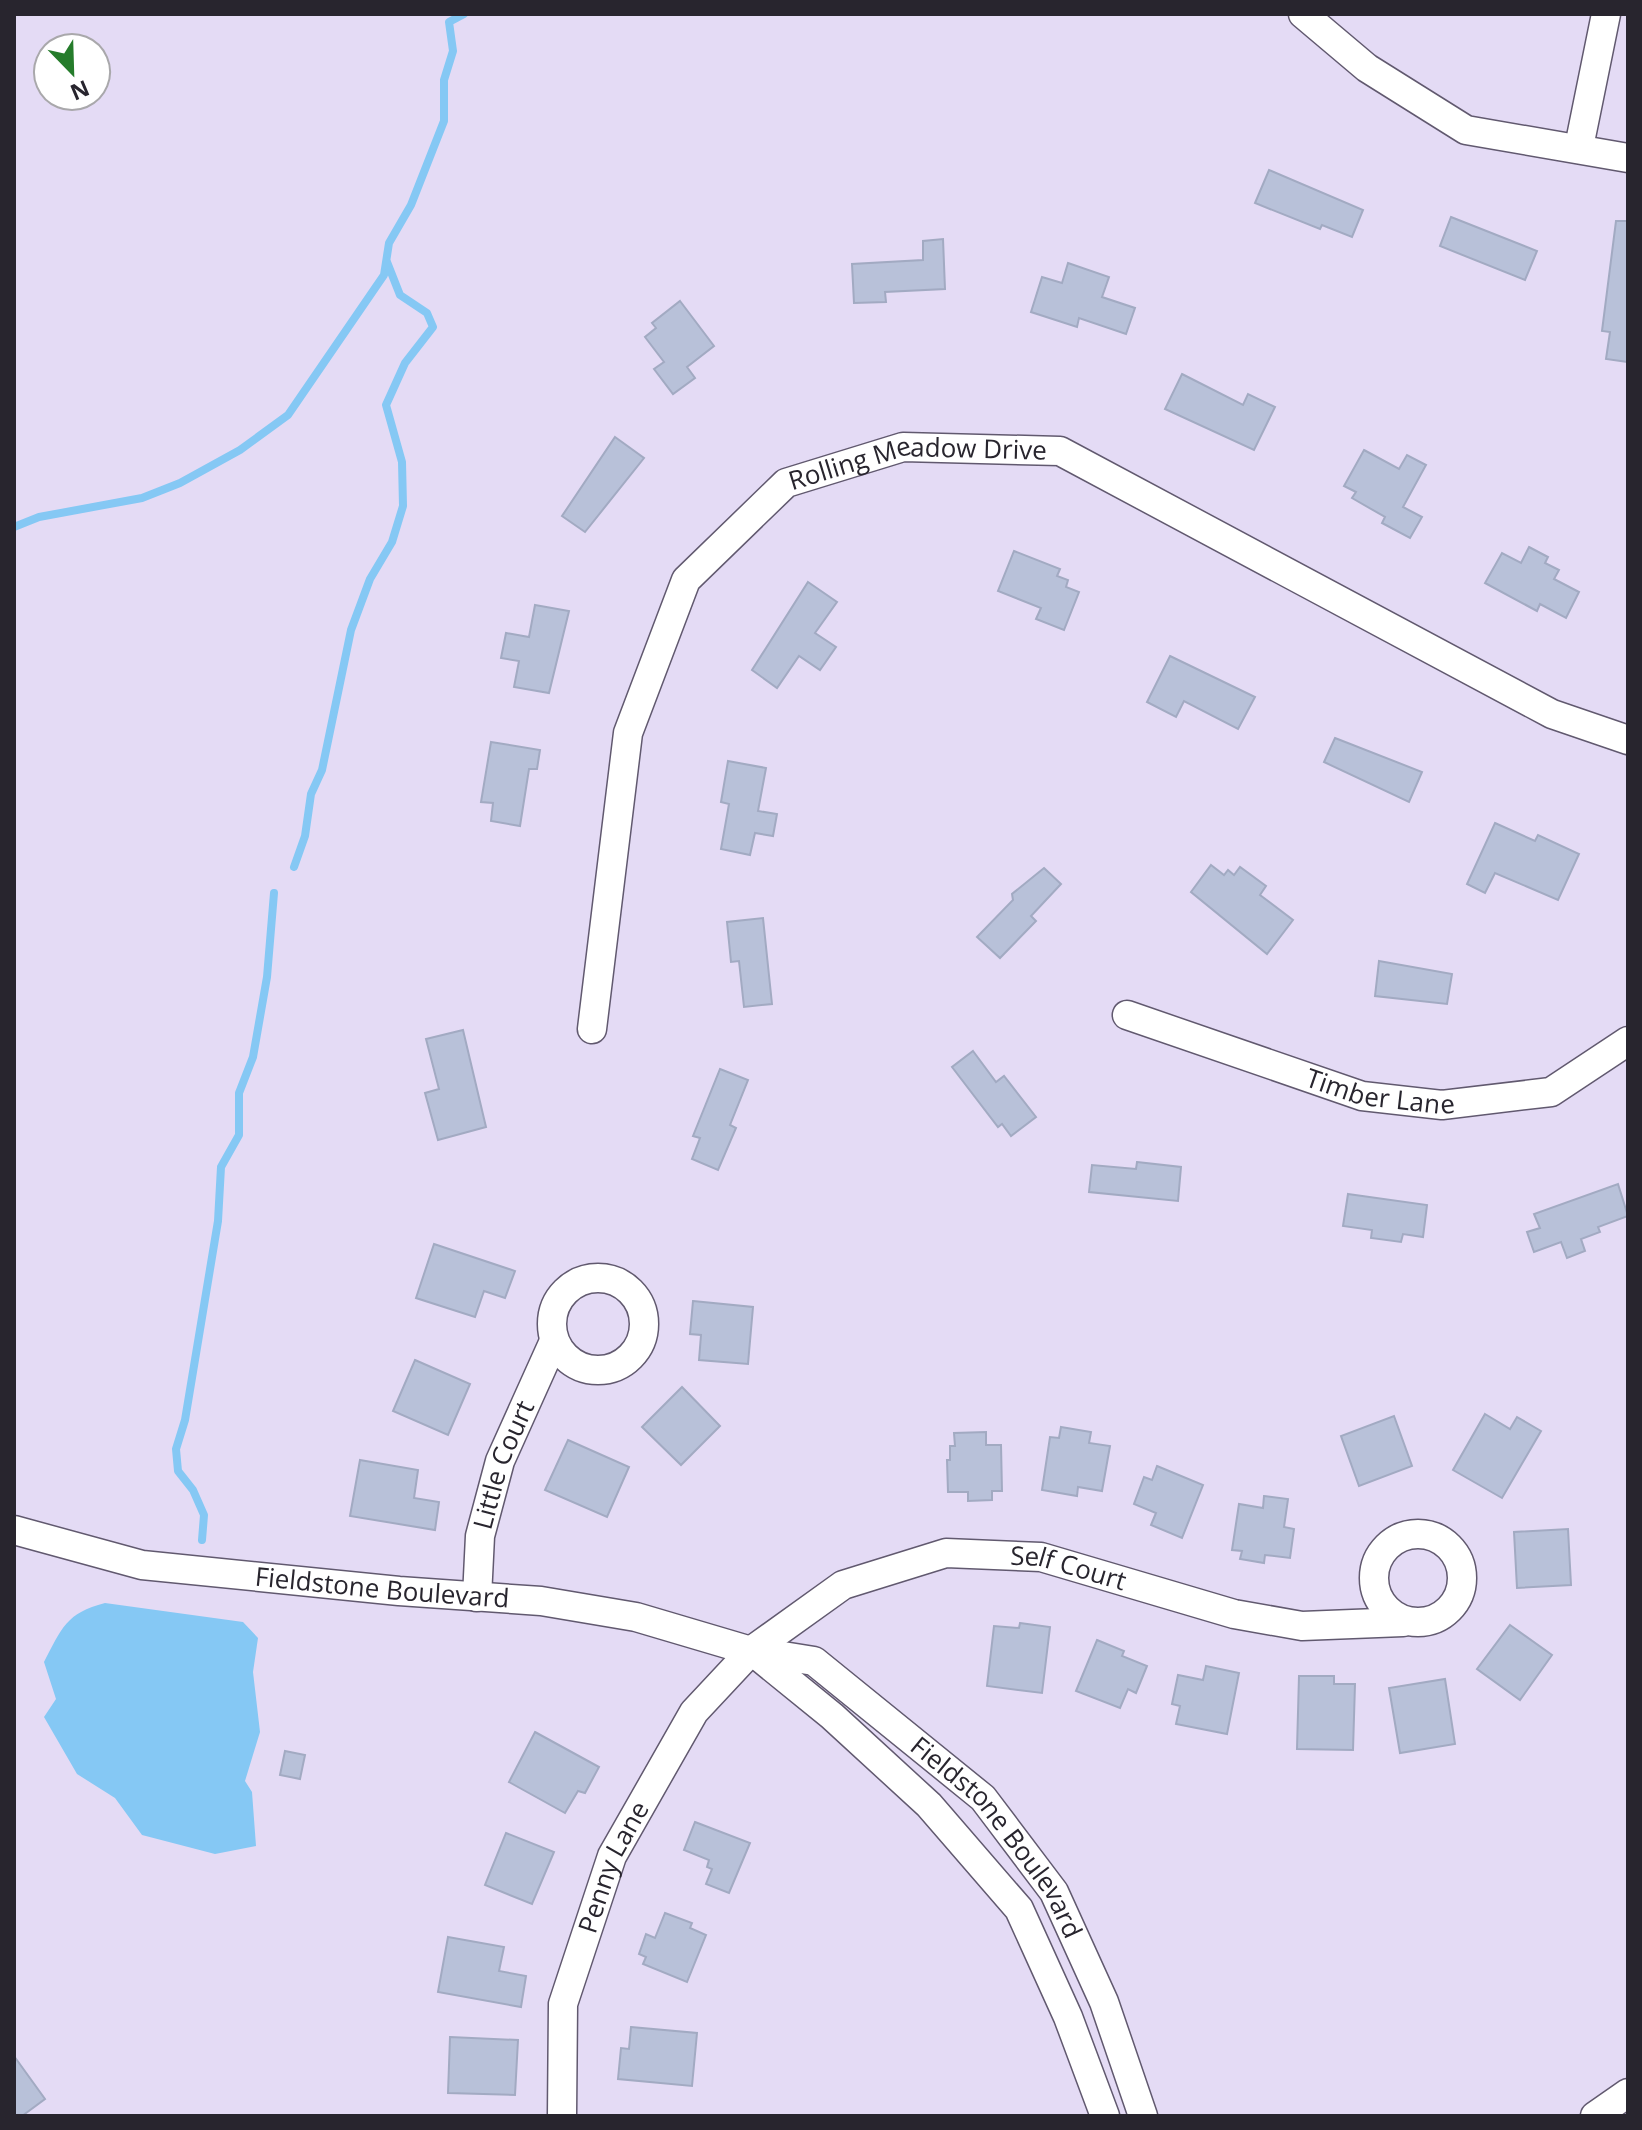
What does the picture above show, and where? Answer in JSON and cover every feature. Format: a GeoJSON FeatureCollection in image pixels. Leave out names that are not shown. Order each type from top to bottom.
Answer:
{"type":"FeatureCollection","features":[{"type":"Feature","properties":{"kind":"street"},"geometry":{"type":"LineString","coordinates":[[1303,14],[1367,68],[1466,130],[1579,147],[1628,158]]}},
{"type":"Feature","properties":{"kind":"street"},"geometry":{"type":"LineString","coordinates":[[1579,147],[1606,14]]}},
{"type":"Feature","properties":{"kind":"street","name":"Rolling Meadow Drive"},"geometry":{"type":"LineString","coordinates":[[592,1029],[628,733],[686,580],[786,483],[903,447],[1060,451],[1552,714],[1628,740]]}},
{"type":"Feature","properties":{"kind":"street","name":"Timber Lane"},"geometry":{"type":"LineString","coordinates":[[1127,1015],[1362,1096],[1442,1105],[1551,1092],[1628,1041]]}},
{"type":"Feature","properties":{"kind":"street","name":"Little Court"},"geometry":{"type":"LineString","coordinates":[[477,1597],[480,1536],[500,1461],[554,1341]]}},
{"type":"Feature","properties":{"kind":"street","name":"Fieldstone Boulevard"},"geometry":{"type":"LineString","coordinates":[[14,1530],[142,1565],[541,1601],[636,1617],[751,1651],[814,1661],[983,1798],[1054,1892],[1104,2002],[1143,2116]]}},
{"type":"Feature","properties":{"kind":"street","name":"Self Court"},"geometry":{"type":"LineString","coordinates":[[751,1651],[843,1585],[946,1553],[1041,1557],[1234,1614],[1302,1626],[1403,1622]]}},
{"type":"Feature","properties":{"kind":"street","name":"Fieldstone Boulevard"},"geometry":{"type":"LineString","coordinates":[[751,1651],[832,1716],[929,1805],[1019,1909],[1068,2017],[1105,2116]]}},
{"type":"Feature","properties":{"kind":"street","name":"Penny Lane"},"geometry":{"type":"LineString","coordinates":[[562,2116],[563,2004],[612,1856],[694,1712],[751,1651]]}},
{"type":"Feature","properties":{"kind":"street"},"geometry":{"type":"LineString","coordinates":[[1595,2116],[1628,2093]]}},
{"type":"Feature","properties":{"kind":"water"},"geometry":{"type":"Polygon","coordinates":[[[105,1603],[243,1622],[258,1638],[253,1672],[260,1732],[245,1781],[252,1792],[256,1846],[215,1854],[142,1835],[115,1798],[77,1774],[44,1717],[56,1699],[44,1662],[73,1617],[105,1603]]]}},
{"type":"Feature","properties":{"kind":"building"},"geometry":{"type":"Polygon","coordinates":[[[1269,170],[1363,210],[1352,237],[1322,225],[1320,229],[1255,203],[1269,170]]]}},
{"type":"Feature","properties":{"kind":"building"},"geometry":{"type":"Polygon","coordinates":[[[1451,217],[1537,251],[1525,280],[1440,246],[1451,217]]]}},
{"type":"Feature","properties":{"kind":"building"},"geometry":{"type":"Polygon","coordinates":[[[1616,221],[1628,221],[1628,362],[1606,359],[1610,332],[1602,331],[1616,221]]]}},
{"type":"Feature","properties":{"kind":"building"},"geometry":{"type":"Polygon","coordinates":[[[943,239],[945,289],[885,292],[886,302],[854,303],[852,264],[923,260],[923,241],[943,239]]]}},
{"type":"Feature","properties":{"kind":"building"},"geometry":{"type":"Polygon","coordinates":[[[1068,263],[1109,277],[1102,297],[1135,308],[1126,334],[1079,318],[1077,327],[1031,312],[1042,277],[1062,283],[1068,263]]]}},
{"type":"Feature","properties":{"kind":"building"},"geometry":{"type":"Polygon","coordinates":[[[680,301],[714,346],[687,367],[695,378],[673,394],[654,369],[664,362],[645,337],[656,328],[652,323],[680,301]]]}},
{"type":"Feature","properties":{"kind":"building"},"geometry":{"type":"Polygon","coordinates":[[[1182,374],[1243,405],[1248,394],[1275,407],[1254,450],[1165,409],[1182,374]]]}},
{"type":"Feature","properties":{"kind":"building"},"geometry":{"type":"Polygon","coordinates":[[[615,437],[644,458],[585,532],[562,516],[615,437]]]}},
{"type":"Feature","properties":{"kind":"building"},"geometry":{"type":"Polygon","coordinates":[[[1364,450],[1399,469],[1407,455],[1426,465],[1403,507],[1422,517],[1410,538],[1382,523],[1385,517],[1352,498],[1356,492],[1344,486],[1364,450]]]}},
{"type":"Feature","properties":{"kind":"building"},"geometry":{"type":"Polygon","coordinates":[[[1529,547],[1548,557],[1545,563],[1559,570],[1554,579],[1579,592],[1566,618],[1540,604],[1537,611],[1485,583],[1502,553],[1521,563],[1529,547]]]}},
{"type":"Feature","properties":{"kind":"building"},"geometry":{"type":"Polygon","coordinates":[[[1014,551],[1060,569],[1057,576],[1068,580],[1066,587],[1079,592],[1064,630],[1036,619],[1041,608],[998,591],[1014,551]]]}},
{"type":"Feature","properties":{"kind":"building"},"geometry":{"type":"Polygon","coordinates":[[[808,582],[837,602],[815,633],[836,647],[820,670],[799,656],[777,688],[752,670],[808,582]]]}},
{"type":"Feature","properties":{"kind":"building"},"geometry":{"type":"Polygon","coordinates":[[[535,605],[569,611],[549,693],[514,687],[519,661],[501,658],[506,633],[529,637],[535,605]]]}},
{"type":"Feature","properties":{"kind":"building"},"geometry":{"type":"Polygon","coordinates":[[[1170,656],[1255,697],[1238,729],[1184,701],[1176,717],[1147,702],[1170,656]]]}},
{"type":"Feature","properties":{"kind":"building"},"geometry":{"type":"Polygon","coordinates":[[[1335,738],[1422,772],[1409,802],[1324,762],[1335,738]]]}},
{"type":"Feature","properties":{"kind":"building"},"geometry":{"type":"Polygon","coordinates":[[[491,742],[540,750],[537,769],[529,769],[520,826],[491,821],[493,803],[481,802],[491,742]]]}},
{"type":"Feature","properties":{"kind":"building"},"geometry":{"type":"Polygon","coordinates":[[[728,761],[766,768],[758,811],[777,814],[773,836],[755,833],[750,855],[721,849],[729,804],[721,802],[728,761]]]}},
{"type":"Feature","properties":{"kind":"building"},"geometry":{"type":"Polygon","coordinates":[[[1495,823],[1535,841],[1538,835],[1579,854],[1558,900],[1495,873],[1485,893],[1467,884],[1495,823]]]}},
{"type":"Feature","properties":{"kind":"building"},"geometry":{"type":"Polygon","coordinates":[[[1211,865],[1224,875],[1228,870],[1234,875],[1240,867],[1266,886],[1260,895],[1293,920],[1267,954],[1191,892],[1211,865]]]}},
{"type":"Feature","properties":{"kind":"building"},"geometry":{"type":"Polygon","coordinates":[[[1044,868],[1061,884],[1031,916],[1036,921],[1000,958],[977,937],[1013,900],[1012,894],[1044,868]]]}},
{"type":"Feature","properties":{"kind":"building"},"geometry":{"type":"Polygon","coordinates":[[[763,918],[772,1004],[744,1007],[739,961],[731,962],[727,922],[763,918]]]}},
{"type":"Feature","properties":{"kind":"building"},"geometry":{"type":"Polygon","coordinates":[[[1379,961],[1452,974],[1447,1004],[1375,996],[1379,961]]]}},
{"type":"Feature","properties":{"kind":"building"},"geometry":{"type":"Polygon","coordinates":[[[463,1030],[486,1127],[438,1140],[425,1093],[439,1089],[426,1039],[463,1030]]]}},
{"type":"Feature","properties":{"kind":"building"},"geometry":{"type":"Polygon","coordinates":[[[973,1051],[996,1082],[1004,1076],[1036,1117],[1011,1136],[1002,1124],[998,1127],[952,1067],[973,1051]]]}},
{"type":"Feature","properties":{"kind":"building"},"geometry":{"type":"Polygon","coordinates":[[[720,1069],[748,1080],[730,1125],[736,1128],[718,1170],[692,1159],[700,1138],[693,1136],[720,1069]]]}},
{"type":"Feature","properties":{"kind":"building"},"geometry":{"type":"Polygon","coordinates":[[[1137,1162],[1181,1167],[1178,1201],[1089,1192],[1092,1165],[1136,1169],[1137,1162]]]}},
{"type":"Feature","properties":{"kind":"building"},"geometry":{"type":"Polygon","coordinates":[[[1618,1184],[1628,1216],[1598,1227],[1600,1232],[1581,1239],[1585,1251],[1567,1258],[1561,1242],[1534,1252],[1527,1232],[1540,1228],[1534,1214],[1618,1184]]]}},
{"type":"Feature","properties":{"kind":"building"},"geometry":{"type":"Polygon","coordinates":[[[1348,1194],[1427,1205],[1423,1237],[1403,1234],[1401,1242],[1371,1238],[1372,1230],[1343,1226],[1348,1194]]]}},
{"type":"Feature","properties":{"kind":"building"},"geometry":{"type":"Polygon","coordinates":[[[434,1244],[515,1271],[505,1298],[484,1291],[475,1317],[416,1298],[434,1244]]]}},
{"type":"Feature","properties":{"kind":"building"},"geometry":{"type":"Polygon","coordinates":[[[693,1301],[753,1307],[748,1364],[699,1360],[701,1335],[690,1334],[693,1301]]]}},
{"type":"Feature","properties":{"kind":"building"},"geometry":{"type":"Polygon","coordinates":[[[415,1360],[470,1384],[448,1435],[393,1411],[415,1360]]]}},
{"type":"Feature","properties":{"kind":"building"},"geometry":{"type":"Polygon","coordinates":[[[682,1387],[720,1426],[681,1465],[642,1427],[682,1387]]]}},
{"type":"Feature","properties":{"kind":"building"},"geometry":{"type":"Polygon","coordinates":[[[1485,1414],[1510,1429],[1517,1417],[1541,1431],[1502,1498],[1453,1470],[1485,1414]]]}},
{"type":"Feature","properties":{"kind":"building"},"geometry":{"type":"Polygon","coordinates":[[[1394,1416],[1412,1466],[1359,1486],[1341,1436],[1394,1416]]]}},
{"type":"Feature","properties":{"kind":"building"},"geometry":{"type":"Polygon","coordinates":[[[1061,1427],[1091,1432],[1089,1443],[1110,1446],[1102,1491],[1078,1487],[1077,1496],[1042,1490],[1050,1437],[1059,1438],[1061,1427]]]}},
{"type":"Feature","properties":{"kind":"building"},"geometry":{"type":"Polygon","coordinates":[[[986,1432],[986,1445],[1001,1445],[1002,1491],[992,1491],[992,1500],[968,1501],[968,1492],[948,1492],[950,1446],[955,1446],[954,1433],[986,1432]]]}},
{"type":"Feature","properties":{"kind":"building"},"geometry":{"type":"Polygon","coordinates":[[[568,1440],[629,1467],[607,1517],[545,1490],[568,1440]]]}},
{"type":"Feature","properties":{"kind":"building"},"geometry":{"type":"Polygon","coordinates":[[[360,1460],[418,1470],[414,1498],[439,1502],[435,1530],[350,1516],[360,1460]]]}},
{"type":"Feature","properties":{"kind":"building"},"geometry":{"type":"Polygon","coordinates":[[[1157,1466],[1203,1485],[1182,1538],[1151,1525],[1156,1513],[1134,1504],[1144,1477],[1152,1480],[1157,1466]]]}},
{"type":"Feature","properties":{"kind":"building"},"geometry":{"type":"Polygon","coordinates":[[[1264,1496],[1288,1499],[1284,1527],[1294,1529],[1290,1558],[1265,1555],[1264,1563],[1240,1559],[1242,1551],[1232,1550],[1239,1504],[1263,1508],[1264,1496]]]}},
{"type":"Feature","properties":{"kind":"building"},"geometry":{"type":"Polygon","coordinates":[[[1568,1529],[1571,1585],[1517,1588],[1514,1532],[1568,1529]]]}},
{"type":"Feature","properties":{"kind":"building"},"geometry":{"type":"Polygon","coordinates":[[[1020,1623],[1050,1627],[1042,1693],[987,1686],[994,1626],[1019,1628],[1020,1623]]]}},
{"type":"Feature","properties":{"kind":"building"},"geometry":{"type":"Polygon","coordinates":[[[1510,1625],[1552,1655],[1520,1700],[1477,1669],[1510,1625]]]}},
{"type":"Feature","properties":{"kind":"building"},"geometry":{"type":"Polygon","coordinates":[[[1097,1640],[1124,1651],[1122,1656],[1147,1666],[1136,1693],[1128,1689],[1120,1708],[1076,1691],[1097,1640]]]}},
{"type":"Feature","properties":{"kind":"building"},"geometry":{"type":"Polygon","coordinates":[[[1206,1666],[1239,1673],[1227,1734],[1176,1724],[1180,1706],[1172,1704],[1178,1675],[1203,1680],[1206,1666]]]}},
{"type":"Feature","properties":{"kind":"building"},"geometry":{"type":"Polygon","coordinates":[[[1299,1676],[1334,1676],[1334,1684],[1355,1684],[1353,1750],[1297,1749],[1299,1676]]]}},
{"type":"Feature","properties":{"kind":"building"},"geometry":{"type":"Polygon","coordinates":[[[1445,1679],[1455,1744],[1400,1753],[1389,1688],[1445,1679]]]}},
{"type":"Feature","properties":{"kind":"building"},"geometry":{"type":"Polygon","coordinates":[[[535,1732],[599,1767],[585,1793],[578,1791],[565,1813],[509,1782],[535,1732]]]}},
{"type":"Feature","properties":{"kind":"building"},"geometry":{"type":"Polygon","coordinates":[[[285,1751],[305,1755],[300,1779],[280,1775],[285,1751]]]}},
{"type":"Feature","properties":{"kind":"building"},"geometry":{"type":"Polygon","coordinates":[[[695,1822],[750,1843],[729,1893],[706,1884],[712,1869],[707,1867],[709,1860],[684,1850],[695,1822]]]}},
{"type":"Feature","properties":{"kind":"building"},"geometry":{"type":"Polygon","coordinates":[[[506,1833],[554,1852],[532,1904],[485,1885],[506,1833]]]}},
{"type":"Feature","properties":{"kind":"building"},"geometry":{"type":"Polygon","coordinates":[[[665,1913],[692,1923],[690,1928],[706,1935],[687,1982],[643,1964],[646,1957],[639,1954],[646,1934],[655,1938],[665,1913]]]}},
{"type":"Feature","properties":{"kind":"building"},"geometry":{"type":"Polygon","coordinates":[[[448,1937],[504,1947],[499,1971],[526,1976],[521,2007],[438,1992],[448,1937]]]}},
{"type":"Feature","properties":{"kind":"building"},"geometry":{"type":"Polygon","coordinates":[[[631,2027],[697,2033],[692,2086],[618,2079],[621,2048],[629,2049],[631,2027]]]}},
{"type":"Feature","properties":{"kind":"building"},"geometry":{"type":"Polygon","coordinates":[[[450,2037],[518,2040],[515,2095],[448,2093],[450,2037]]]}},
{"type":"Feature","properties":{"kind":"building"},"geometry":{"type":"Polygon","coordinates":[[[14,2056],[45,2099],[22,2116],[14,2116],[14,2056]]]}},
{"type":"Feature","properties":{"kind":"waterway"},"geometry":{"type":"LineString","coordinates":[[14,527],[39,517],[142,498],[180,483],[240,450],[288,415],[384,275],[389,243],[411,205],[444,121],[444,80],[453,51],[449,22],[464,14]]}},
{"type":"Feature","properties":{"kind":"waterway"},"geometry":{"type":"LineString","coordinates":[[294,867],[305,836],[311,794],[322,770],[351,630],[370,579],[392,542],[403,506],[402,462],[386,405],[405,363],[433,327],[427,313],[400,295],[387,262]]}},
{"type":"Feature","properties":{"kind":"waterway"},"geometry":{"type":"LineString","coordinates":[[202,1540],[204,1515],[193,1490],[178,1471],[176,1449],[185,1420],[218,1221],[221,1167],[239,1135],[239,1093],[253,1057],[267,977],[274,893]]}}]}
